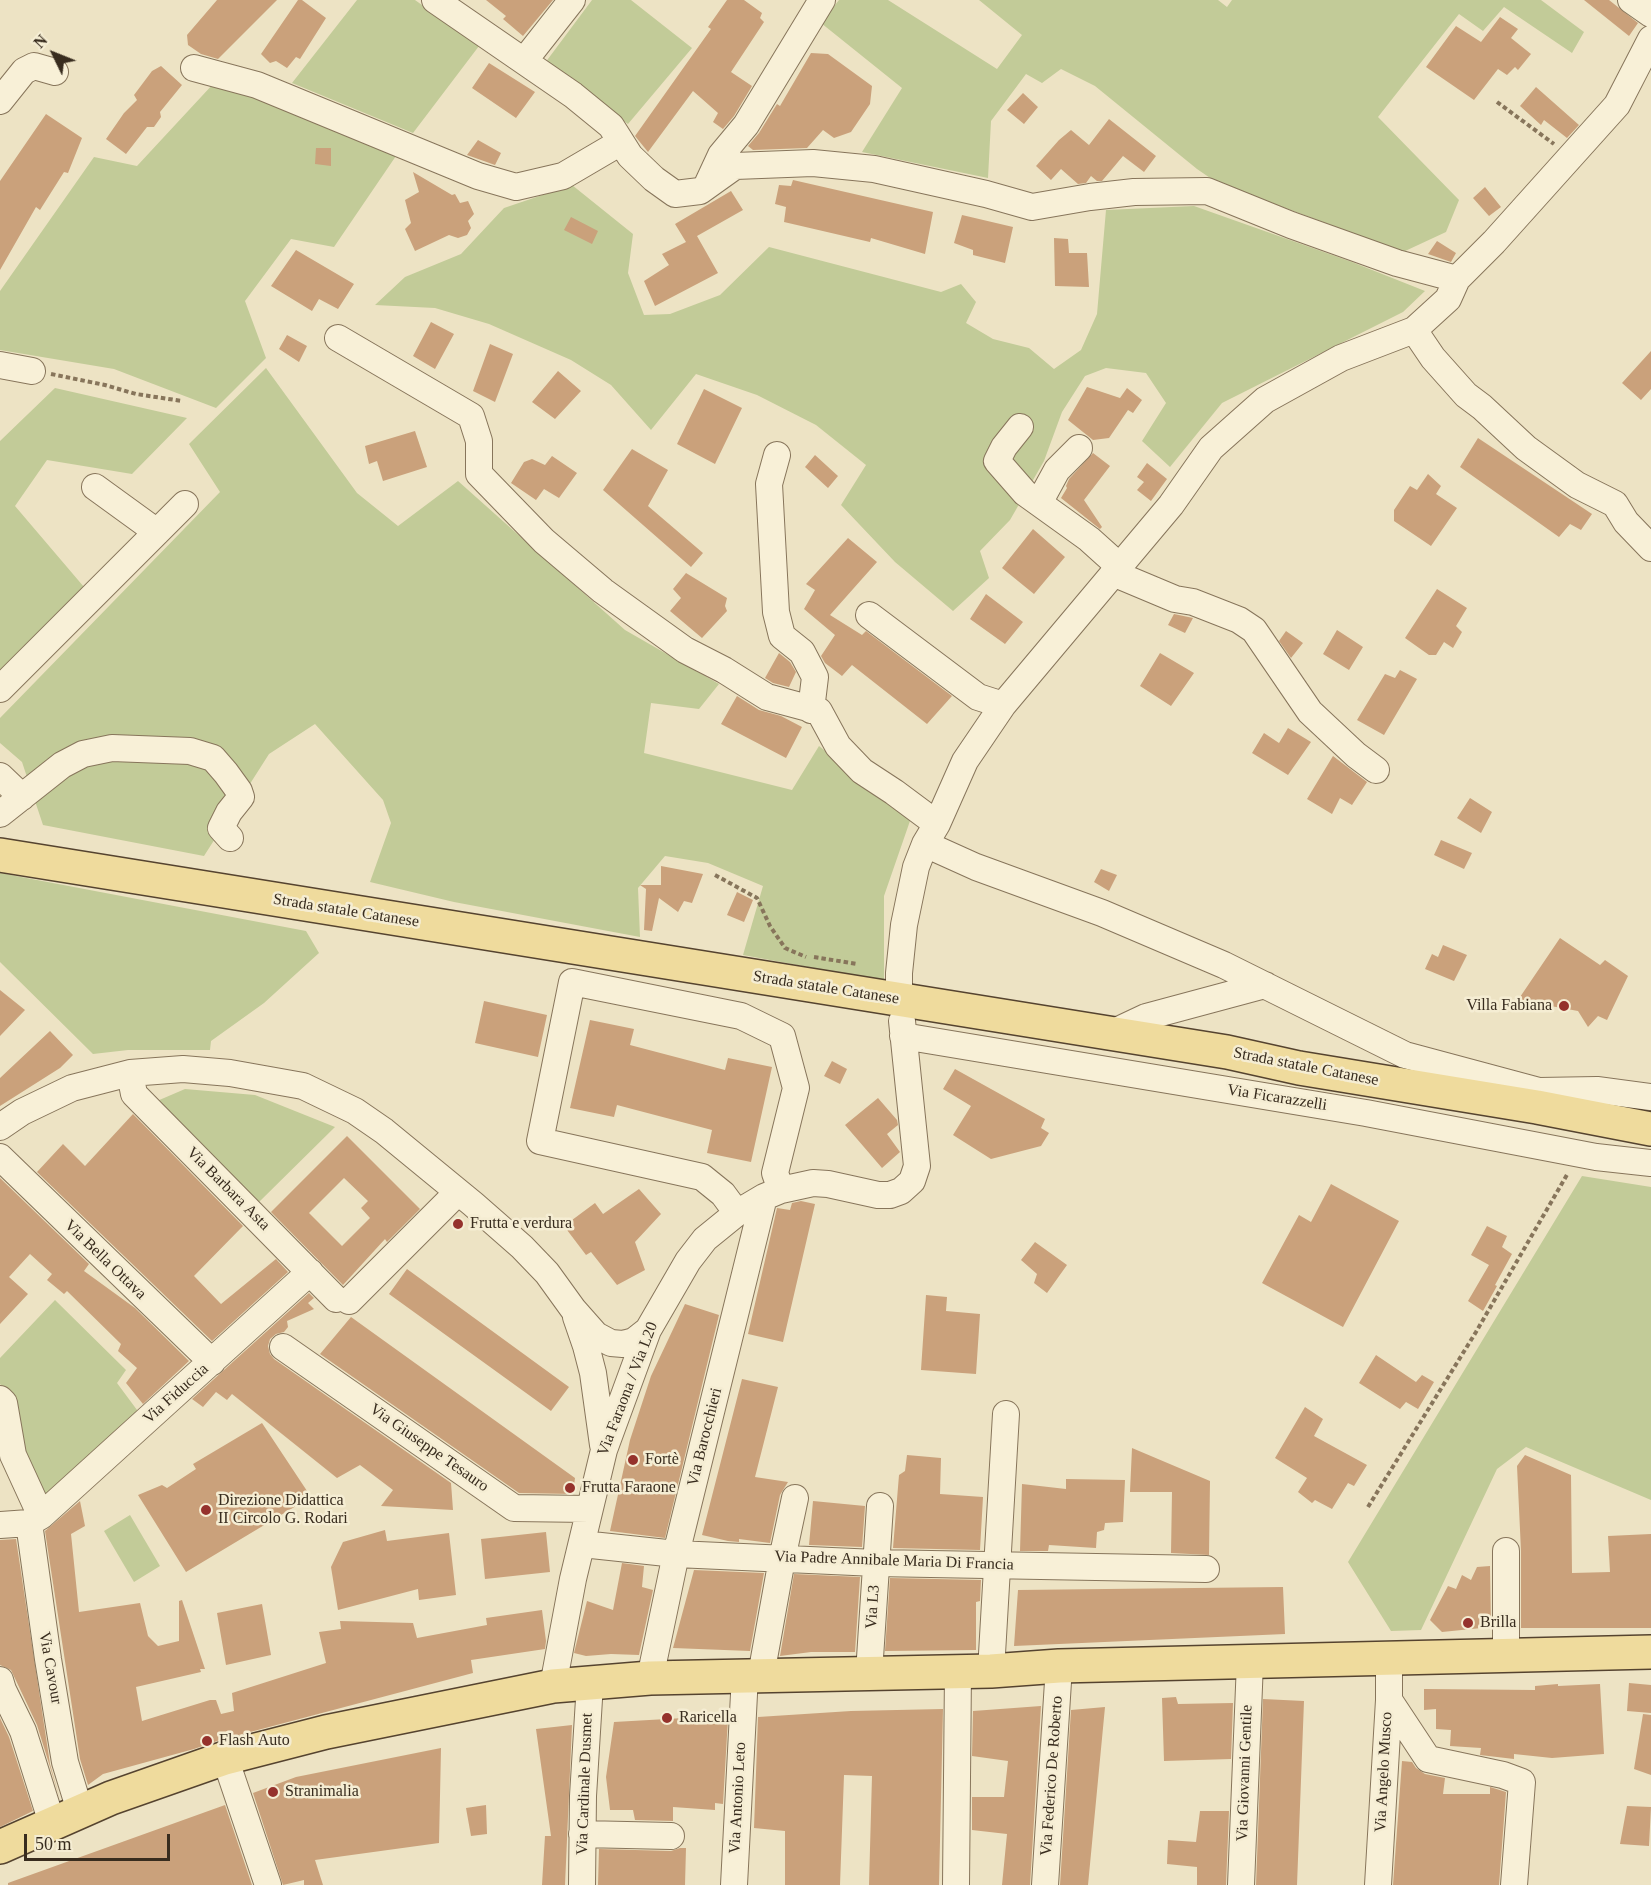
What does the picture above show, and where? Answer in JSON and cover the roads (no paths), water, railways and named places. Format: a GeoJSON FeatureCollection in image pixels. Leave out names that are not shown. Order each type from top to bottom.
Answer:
{"type":"FeatureCollection","features":[{"type":"Feature","properties":{"kind":"main road","name":"Strada statale Catanese"},"geometry":{"type":"LineString","coordinates":[[0,855],[1227,1052],[1299,1068],[1537,1107],[1651,1129]]}},
{"type":"Feature","properties":{"kind":"main road"},"geometry":{"type":"LineString","coordinates":[[0,1847],[66,1817],[225,1758],[326,1732],[553,1686],[650,1678],[991,1671],[1059,1666],[1651,1652]]}},
{"type":"Feature","properties":{"kind":"street"},"geometry":{"type":"LineString","coordinates":[[435,0],[573,95],[611,126],[630,156],[654,179],[675,194],[700,191],[735,166],[813,164],[874,169],[986,194],[1032,207],[1134,192],[1207,191],[1291,225],[1396,263],[1457,279]]}},
{"type":"Feature","properties":{"kind":"street"},"geometry":{"type":"LineString","coordinates":[[524,61],[572,0]]}},
{"type":"Feature","properties":{"kind":"street"},"geometry":{"type":"LineString","coordinates":[[706,186],[721,155],[746,125],[822,0]]}},
{"type":"Feature","properties":{"kind":"street"},"geometry":{"type":"LineString","coordinates":[[1631,0],[1651,14]]}},
{"type":"Feature","properties":{"kind":"street"},"geometry":{"type":"LineString","coordinates":[[899,985],[898,973],[904,925],[916,867],[965,761],[1003,705],[1171,505],[1211,448],[1265,400],[1341,358],[1414,330],[1448,299],[1457,279],[1494,242],[1617,105],[1648,56]]}},
{"type":"Feature","properties":{"kind":"street"},"geometry":{"type":"LineString","coordinates":[[0,101],[24,71],[34,66],[55,72]]}},
{"type":"Feature","properties":{"kind":"street"},"geometry":{"type":"LineString","coordinates":[[194,68],[257,85],[478,176],[516,187],[564,176],[621,142]]}},
{"type":"Feature","properties":{"kind":"street"},"geometry":{"type":"LineString","coordinates":[[1414,330],[1440,367],[1466,395],[1526,448],[1577,485],[1615,504],[1626,522],[1651,548]]}},
{"type":"Feature","properties":{"kind":"street"},"geometry":{"type":"LineString","coordinates":[[338,338],[471,416],[479,441],[479,474],[544,541],[603,591],[685,650],[724,670],[767,697],[819,711],[838,746],[862,771],[894,792],[931,834],[976,867],[1102,913],[1265,985],[1405,1054],[1539,1091],[1597,1090],[1651,1097]]}},
{"type":"Feature","properties":{"kind":"street"},"geometry":{"type":"LineString","coordinates":[[0,365],[32,371]]}},
{"type":"Feature","properties":{"kind":"street"},"geometry":{"type":"LineString","coordinates":[[1020,427],[1004,447],[997,461],[1025,493],[1089,539],[1116,570],[1175,599],[1193,602],[1239,620],[1254,630],[1310,712],[1356,755],[1377,770]]}},
{"type":"Feature","properties":{"kind":"street"},"geometry":{"type":"LineString","coordinates":[[1039,503],[1057,470],[1079,448]]}},
{"type":"Feature","properties":{"kind":"street"},"geometry":{"type":"LineString","coordinates":[[777,454],[769,484],[776,612],[782,636],[802,652],[814,677],[811,710]]}},
{"type":"Feature","properties":{"kind":"street"},"geometry":{"type":"LineString","coordinates":[[95,487],[157,532]]}},
{"type":"Feature","properties":{"kind":"street"},"geometry":{"type":"LineString","coordinates":[[0,688],[185,504]]}},
{"type":"Feature","properties":{"kind":"street"},"geometry":{"type":"LineString","coordinates":[[869,615],[978,697],[1003,705]]}},
{"type":"Feature","properties":{"kind":"street"},"geometry":{"type":"LineString","coordinates":[[0,814],[62,765],[83,754],[112,748],[190,750],[213,758],[239,791],[241,797],[229,812],[221,828],[230,838]]}},
{"type":"Feature","properties":{"kind":"street"},"geometry":{"type":"LineString","coordinates":[[0,777],[22,797]]}},
{"type":"Feature","properties":{"kind":"street"},"geometry":{"type":"LineString","coordinates":[[737,1213],[723,1194],[702,1177],[540,1141],[572,982],[741,1016],[782,1036],[796,1088],[772,1193]]}},
{"type":"Feature","properties":{"kind":"street"},"geometry":{"type":"LineString","coordinates":[[1112,1033],[1146,1017],[1265,985]]}},
{"type":"Feature","properties":{"kind":"street","name":"Via Ficarazzelli"},"geometry":{"type":"LineString","coordinates":[[902,1029],[1580,1154],[1651,1163]]}},
{"type":"Feature","properties":{"kind":"street","name":"Via Faraona / Via L20"},"geometry":{"type":"LineString","coordinates":[[553,1686],[573,1579],[604,1450],[648,1330],[688,1261],[705,1239],[737,1213],[772,1193],[813,1183],[878,1195],[890,1195],[901,1191],[912,1181],[917,1166],[902,1029]]}},
{"type":"Feature","properties":{"kind":"street"},"geometry":{"type":"LineString","coordinates":[[0,1127],[22,1112],[72,1088],[130,1073],[183,1069],[230,1073],[303,1086],[354,1111],[390,1123],[458,1192],[522,1247],[547,1273],[573,1309],[596,1335],[611,1342],[623,1344],[634,1341],[648,1330]]}},
{"type":"Feature","properties":{"kind":"street","name":"Via Barbara Asta"},"geometry":{"type":"LineString","coordinates":[[130,1073],[134,1094],[310,1272],[343,1300],[458,1192]]}},
{"type":"Feature","properties":{"kind":"street"},"geometry":{"type":"LineString","coordinates":[[1366,1113],[1371,1080]]}},
{"type":"Feature","properties":{"kind":"street","name":"Via Bella Ottava"},"geometry":{"type":"LineString","coordinates":[[0,1157],[212,1362]]}},
{"type":"Feature","properties":{"kind":"street","name":"Via Barocchieri"},"geometry":{"type":"LineString","coordinates":[[650,1678],[676,1554],[772,1193]]}},
{"type":"Feature","properties":{"kind":"street","name":"Via Fiduccia"},"geometry":{"type":"LineString","coordinates":[[35,1519],[310,1272]]}},
{"type":"Feature","properties":{"kind":"street"},"geometry":{"type":"LineString","coordinates":[[573,1309],[588,1354],[604,1450]]}},
{"type":"Feature","properties":{"kind":"street"},"geometry":{"type":"LineString","coordinates":[[588,1354],[597,1345],[611,1342]]}},
{"type":"Feature","properties":{"kind":"street"},"geometry":{"type":"LineString","coordinates":[[611,1342],[626,1360],[631,1373]]}},
{"type":"Feature","properties":{"kind":"street","name":"Via Giuseppe Tesauro"},"geometry":{"type":"LineString","coordinates":[[283,1347],[514,1508],[589,1509]]}},
{"type":"Feature","properties":{"kind":"street","name":"Via Cavour"},"geometry":{"type":"LineString","coordinates":[[0,1399],[4,1403],[13,1455],[35,1519],[48,1659],[65,1762],[66,1817]]}},
{"type":"Feature","properties":{"kind":"street"},"geometry":{"type":"LineString","coordinates":[[991,1671],[1006,1414]]}},
{"type":"Feature","properties":{"kind":"street","name":"Via Antonio Leto"},"geometry":{"type":"LineString","coordinates":[[734,1885],[753,1675],[795,1498]]}},
{"type":"Feature","properties":{"kind":"street","name":"Via L3"},"geometry":{"type":"LineString","coordinates":[[869,1673],[880,1506]]}},
{"type":"Feature","properties":{"kind":"street"},"geometry":{"type":"LineString","coordinates":[[0,1525],[35,1519]]}},
{"type":"Feature","properties":{"kind":"street","name":"Via Padre Annibale Maria Di Francia"},"geometry":{"type":"LineString","coordinates":[[582,1544],[676,1554],[945,1566],[997,1564],[1206,1569]]}},
{"type":"Feature","properties":{"kind":"street"},"geometry":{"type":"LineString","coordinates":[[1506,1551],[1506,1656]]}},
{"type":"Feature","properties":{"kind":"street","name":"Via Angelo Musco"},"geometry":{"type":"LineString","coordinates":[[1378,1885],[1389,1700],[1389,1658]]}},
{"type":"Feature","properties":{"kind":"street","name":"Via Giovanni Gentile"},"geometry":{"type":"LineString","coordinates":[[1240,1885],[1250,1662]]}},
{"type":"Feature","properties":{"kind":"street","name":"Via Federico De Roberto"},"geometry":{"type":"LineString","coordinates":[[1045,1885],[1059,1666]]}},
{"type":"Feature","properties":{"kind":"street"},"geometry":{"type":"LineString","coordinates":[[956,1885],[958,1671]]}},
{"type":"Feature","properties":{"kind":"street"},"geometry":{"type":"LineString","coordinates":[[0,1680],[66,1817]]}},
{"type":"Feature","properties":{"kind":"street","name":"Via Cardinale Dusmet"},"geometry":{"type":"LineString","coordinates":[[582,1885],[582,1834],[590,1683]]}},
{"type":"Feature","properties":{"kind":"street"},"geometry":{"type":"LineString","coordinates":[[1389,1700],[1428,1759],[1522,1782],[1514,1885]]}},
{"type":"Feature","properties":{"kind":"street"},"geometry":{"type":"LineString","coordinates":[[225,1758],[268,1885]]}},
{"type":"Feature","properties":{"kind":"street"},"geometry":{"type":"LineString","coordinates":[[582,1834],[671,1836]]}},
{"type":"Feature","properties":{"kind":"place","name":"Villa Fabiana"},"geometry":{"type":"Point","coordinates":[1564,1006]}},
{"type":"Feature","properties":{"kind":"place","name":"Frutta e verdura"},"geometry":{"type":"Point","coordinates":[458,1224]}},
{"type":"Feature","properties":{"kind":"place","name":"Fortè"},"geometry":{"type":"Point","coordinates":[633,1460]}},
{"type":"Feature","properties":{"kind":"place","name":"Frutta Faraone"},"geometry":{"type":"Point","coordinates":[570,1488]}},
{"type":"Feature","properties":{"kind":"place","name":"Direzione Didattica II Circolo G. Rodari"},"geometry":{"type":"Point","coordinates":[206,1510]}},
{"type":"Feature","properties":{"kind":"place","name":"Brilla"},"geometry":{"type":"Point","coordinates":[1468,1623]}},
{"type":"Feature","properties":{"kind":"place","name":"Raricella"},"geometry":{"type":"Point","coordinates":[667,1718]}},
{"type":"Feature","properties":{"kind":"place","name":"Flash Auto"},"geometry":{"type":"Point","coordinates":[207,1741]}},
{"type":"Feature","properties":{"kind":"place","name":"Stranimalia"},"geometry":{"type":"Point","coordinates":[273,1792]}}]}
